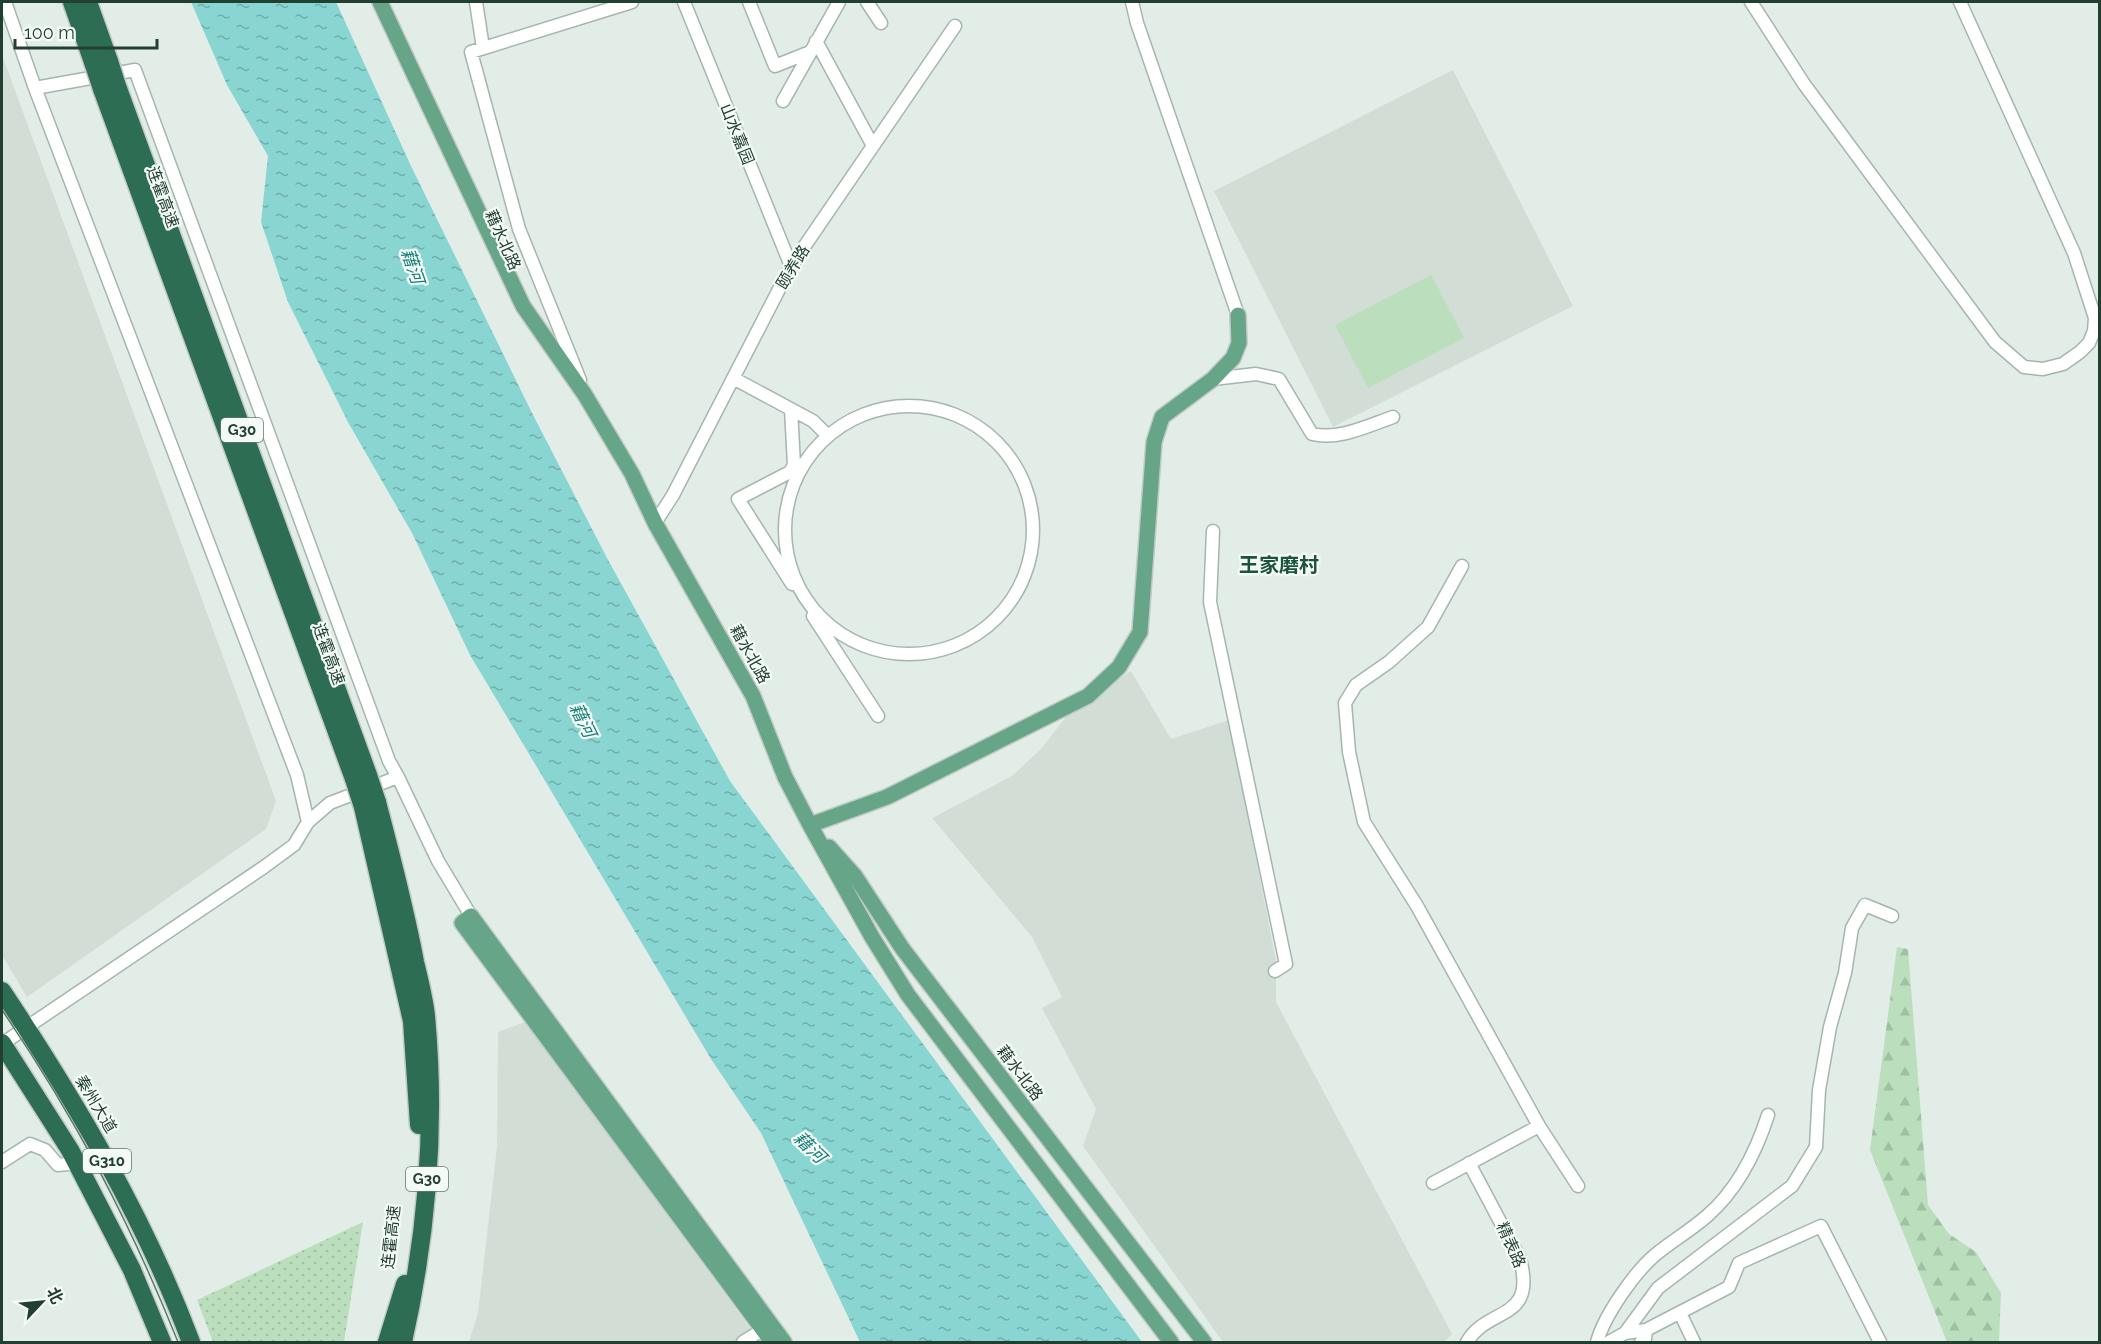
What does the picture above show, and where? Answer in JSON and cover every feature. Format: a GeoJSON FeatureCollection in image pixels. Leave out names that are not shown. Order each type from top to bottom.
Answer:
{"type":"FeatureCollection","features":[{"type":"Feature","properties":{"kind":"highway","name":"连霍高速"},"geometry":{"type":"LineString","coordinates":[[72,2],[101,63],[370,804],[419,1017],[430,1096],[426,1209],[418,1278],[403,1342]]}},
{"type":"Feature","properties":{"kind":"highway","name":"连霍高速"},"geometry":{"type":"LineString","coordinates":[[88,2],[101,63]]}},
{"type":"Feature","properties":{"kind":"highway","name":"秦州大道"},"geometry":{"type":"LineString","coordinates":[[2,991],[94,1136],[154,1251],[191,1342]]}},
{"type":"Feature","properties":{"kind":"highway","name":"连霍高速"},"geometry":{"type":"LineString","coordinates":[[387,1342],[406,1280],[421,1140],[419,1017]]}},
{"type":"Feature","properties":{"kind":"highway","name":"G310"},"geometry":{"type":"LineString","coordinates":[[2,1043],[76,1163],[132,1270],[162,1342]]}},
{"type":"Feature","properties":{"kind":"main road","name":"藉水北路"},"geometry":{"type":"LineString","coordinates":[[373,2],[514,309],[632,474]]}},
{"type":"Feature","properties":{"kind":"main road","name":"藉水北路"},"geometry":{"type":"LineString","coordinates":[[380,2],[523,306],[585,395],[632,474],[655,523],[753,696],[785,777],[872,937],[909,995],[1171,1342]]}},
{"type":"Feature","properties":{"kind":"main road"},"geometry":{"type":"LineString","coordinates":[[810,825],[887,797],[1088,696],[1119,667],[1140,632],[1157,434],[1162,417],[1213,379],[1233,358],[1239,343],[1238,315]]}},
{"type":"Feature","properties":{"kind":"main road","name":"藉水北路"},"geometry":{"type":"LineString","coordinates":[[810,825],[855,876],[902,948],[1204,1342]]}},
{"type":"Feature","properties":{"kind":"main road"},"geometry":{"type":"LineString","coordinates":[[772,1342],[462,923],[471,916],[784,1342]]}},
{"type":"Feature","properties":{"kind":"street"},"geometry":{"type":"LineString","coordinates":[[5,2],[35,88],[297,775],[308,822]]}},
{"type":"Feature","properties":{"kind":"street"},"geometry":{"type":"LineString","coordinates":[[476,2],[483,48]]}},
{"type":"Feature","properties":{"kind":"street"},"geometry":{"type":"LineString","coordinates":[[585,395],[519,229],[471,52],[632,2]]}},
{"type":"Feature","properties":{"kind":"street","name":"山水嘉园"},"geometry":{"type":"LineString","coordinates":[[684,2],[791,266]]}},
{"type":"Feature","properties":{"kind":"street"},"geometry":{"type":"LineString","coordinates":[[749,2],[775,66],[813,46]]}},
{"type":"Feature","properties":{"kind":"street"},"geometry":{"type":"LineString","coordinates":[[783,101],[839,2]]}},
{"type":"Feature","properties":{"kind":"street"},"geometry":{"type":"LineString","coordinates":[[867,2],[881,23]]}},
{"type":"Feature","properties":{"kind":"street"},"geometry":{"type":"LineString","coordinates":[[1132,2],[1137,23],[1238,315]]}},
{"type":"Feature","properties":{"kind":"street"},"geometry":{"type":"LineString","coordinates":[[1751,2],[1804,84],[1995,342],[2024,368],[2043,369],[2063,364],[2080,352],[2091,337],[2095,318],[2074,253],[1960,2]]}},
{"type":"Feature","properties":{"kind":"street","name":"颐养路"},"geometry":{"type":"LineString","coordinates":[[655,523],[791,266],[955,26]]}},
{"type":"Feature","properties":{"kind":"street"},"geometry":{"type":"LineString","coordinates":[[813,46],[873,146]]}},
{"type":"Feature","properties":{"kind":"street"},"geometry":{"type":"LineString","coordinates":[[35,88],[135,70],[389,761],[438,861],[471,916]]}},
{"type":"Feature","properties":{"kind":"street"},"geometry":{"type":"LineString","coordinates":[[1213,379],[1256,374],[1279,379],[1312,434],[1326,437],[1354,431],[1393,417]]}},
{"type":"Feature","properties":{"kind":"street"},"geometry":{"type":"LineString","coordinates":[[733,378],[813,421],[828,436]]}},
{"type":"Feature","properties":{"kind":"street"},"geometry":{"type":"LineString","coordinates":[[921,406],[947,412],[966,420],[983,431],[1002,449],[1017,471],[1028,496],[1032,536],[1028,563],[1021,581],[1011,599],[994,620],[961,642],[936,651],[909,654],[883,651],[858,643],[834,629],[815,610],[794,576],[787,550],[785,524],[789,497],[799,472],[814,450],[828,436],[844,424],[868,412],[894,407],[921,406]]}},
{"type":"Feature","properties":{"kind":"street"},"geometry":{"type":"LineString","coordinates":[[791,409],[794,465],[790,472],[738,499],[878,716]]}},
{"type":"Feature","properties":{"kind":"street"},"geometry":{"type":"LineString","coordinates":[[1213,531],[1210,602],[1286,964],[1275,971]]}},
{"type":"Feature","properties":{"kind":"street"},"geometry":{"type":"LineString","coordinates":[[1462,566],[1428,627],[1389,662],[1356,685],[1350,694],[1345,703],[1349,752],[1364,822],[1417,906],[1539,1126],[1578,1186]]}},
{"type":"Feature","properties":{"kind":"street"},"geometry":{"type":"LineString","coordinates":[[2,1043],[264,867],[294,845],[308,822],[330,803],[398,777]]}},
{"type":"Feature","properties":{"kind":"street"},"geometry":{"type":"LineString","coordinates":[[1625,1333],[1658,1288],[1792,1186],[1816,1147],[1819,1090],[1830,1027],[1845,973],[1852,928],[1865,905],[1892,916]]}},
{"type":"Feature","properties":{"kind":"street"},"geometry":{"type":"LineString","coordinates":[[1597,1342],[1602,1328],[1623,1295],[1653,1257],[1708,1215],[1733,1188],[1759,1141],[1768,1115]]}},
{"type":"Feature","properties":{"kind":"street"},"geometry":{"type":"LineString","coordinates":[[1433,1183],[1539,1126]]}},
{"type":"Feature","properties":{"kind":"street"},"geometry":{"type":"LineString","coordinates":[[2,1162],[30,1144],[45,1150],[58,1165],[76,1163]]}},
{"type":"Feature","properties":{"kind":"street","name":"精表路"},"geometry":{"type":"LineString","coordinates":[[1467,1342],[1487,1323],[1514,1309],[1522,1291],[1524,1273],[1520,1259],[1469,1163]]}},
{"type":"Feature","properties":{"kind":"street"},"geometry":{"type":"LineString","coordinates":[[1609,1342],[1625,1333],[1646,1330],[1729,1287],[1739,1263],[1821,1226],[1880,1342]]}},
{"type":"Feature","properties":{"kind":"street"},"geometry":{"type":"LineString","coordinates":[[1680,1313],[1694,1342]]}},
{"type":"Feature","properties":{"kind":"street"},"geometry":{"type":"LineString","coordinates":[[743,1342],[762,1330]]}},
{"type":"Feature","properties":{"kind":"street"},"geometry":{"type":"LineString","coordinates":[[1641,1342],[1645,1339],[1646,1330]]}},
{"type":"Feature","properties":{"kind":"shaded area"},"geometry":{"type":"Polygon","coordinates":[[[2,55],[276,801],[266,829],[27,997],[2,955],[2,55]]]}},
{"type":"Feature","properties":{"kind":"shaded area"},"geometry":{"type":"Polygon","coordinates":[[[1453,70],[1573,306],[1333,427],[1214,191],[1453,70]]]}},
{"type":"Feature","properties":{"kind":"shaded area"},"geometry":{"type":"Polygon","coordinates":[[[1131,671],[1171,739],[1229,720],[1276,961],[1276,1002],[1452,1334],[1444,1342],[1223,1342],[1083,1146],[1096,1109],[1042,1008],[1062,997],[1032,937],[932,818],[1012,776],[1041,749],[1073,708],[1131,671]]]}},
{"type":"Feature","properties":{"kind":"shaded area"},"geometry":{"type":"Polygon","coordinates":[[[525,1022],[760,1342],[469,1342],[478,1313],[497,1147],[498,1032],[525,1022]]]}},
{"type":"Feature","properties":{"kind":"green space"},"geometry":{"type":"Polygon","coordinates":[[[1431,275],[1464,338],[1368,388],[1335,325],[1431,275]]]}},
{"type":"Feature","properties":{"kind":"green space"},"geometry":{"type":"Polygon","coordinates":[[[1897,947],[1908,949],[1928,1205],[1949,1234],[1976,1252],[2001,1293],[1999,1342],[1947,1342],[1870,1150],[1897,947]]]}},
{"type":"Feature","properties":{"kind":"green space"},"geometry":{"type":"Polygon","coordinates":[[[363,1222],[344,1342],[213,1342],[197,1300],[363,1222]]]}},
{"type":"Feature","properties":{"kind":"water","name":"藉河"},"geometry":{"type":"Polygon","coordinates":[[[191,2],[336,2],[411,166],[532,413],[607,558],[730,781],[1142,1342],[860,1342],[761,1133],[711,1059],[470,655],[412,533],[349,424],[288,302],[261,222],[268,156],[227,85],[191,2]]]}},
{"type":"Feature","properties":{"kind":"tram line"},"geometry":{"type":"LineString","coordinates":[[2,1010],[54,1090],[99,1171],[141,1255],[178,1342]]}},
{"type":"Feature","properties":{"kind":"district","name":"王家磨村"},"geometry":{"type":"Point","coordinates":[1279,565]}}]}
